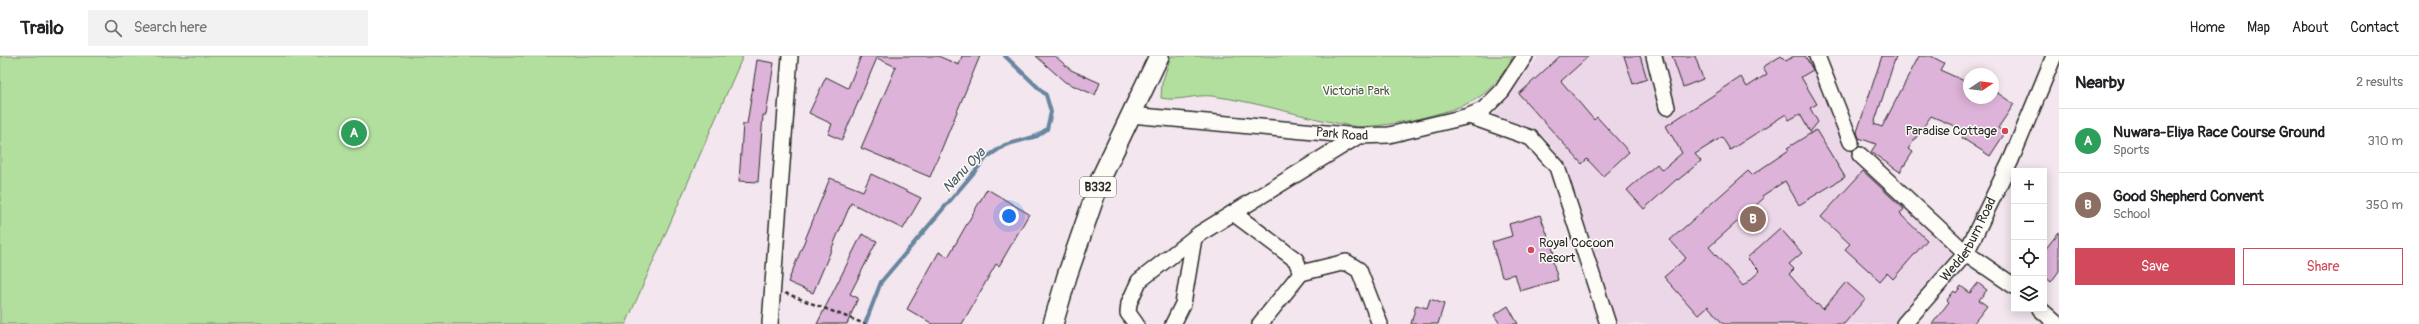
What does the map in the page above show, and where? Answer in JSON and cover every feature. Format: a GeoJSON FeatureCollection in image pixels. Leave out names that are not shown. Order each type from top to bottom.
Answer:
{"type":"FeatureCollection","features":[{"type":"Feature","properties":{"kind":"main road","name":"B332"},"geometry":{"type":"LineString","coordinates":[[1053,324],[1067,276],[1101,178],[1159,56]]}},
{"type":"Feature","properties":{"kind":"street"},"geometry":{"type":"LineString","coordinates":[[770,324],[790,56]]}},
{"type":"Feature","properties":{"kind":"street","name":"Park Road"},"geometry":{"type":"LineString","coordinates":[[1131,115],[1358,136],[1389,135],[1469,116],[1483,110],[1502,91],[1525,56]]}},
{"type":"Feature","properties":{"kind":"street"},"geometry":{"type":"LineString","coordinates":[[1654,56],[1667,107]]}},
{"type":"Feature","properties":{"kind":"street"},"geometry":{"type":"LineString","coordinates":[[1817,56],[1852,142]]}},
{"type":"Feature","properties":{"kind":"street","name":"Wedderburn Road"},"geometry":{"type":"LineString","coordinates":[[1904,324],[1966,254],[2011,160],[2054,63]]}},
{"type":"Feature","properties":{"kind":"street"},"geometry":{"type":"LineString","coordinates":[[1469,116],[1531,138],[1557,167],[1608,324]]}},
{"type":"Feature","properties":{"kind":"street"},"geometry":{"type":"LineString","coordinates":[[1136,324],[1128,313],[1129,303],[1139,281],[1194,238],[1358,136]]}},
{"type":"Feature","properties":{"kind":"street"},"geometry":{"type":"LineString","coordinates":[[1860,155],[1966,254],[2011,284]]}},
{"type":"Feature","properties":{"kind":"street"},"geometry":{"type":"LineString","coordinates":[[1233,213],[1296,260],[1301,273]]}},
{"type":"Feature","properties":{"kind":"street"},"geometry":{"type":"LineString","coordinates":[[1173,324],[1183,304],[1194,238]]}},
{"type":"Feature","properties":{"kind":"street"},"geometry":{"type":"LineString","coordinates":[[1260,324],[1301,273],[1346,262],[1359,270],[1380,324]]}},
{"type":"Feature","properties":{"kind":"street"},"geometry":{"type":"LineString","coordinates":[[2043,312],[2057,324]]}},
{"type":"Feature","properties":{"kind":"path"},"geometry":{"type":"LineString","coordinates":[[773,288],[853,321],[864,324]]}},
{"type":"Feature","properties":{"kind":"shaded area"},"geometry":{"type":"Polygon","coordinates":[[[1539,56],[1812,56],[1842,139],[1850,151],[1958,250],[1894,324],[1615,324],[1574,188],[1561,158],[1545,138],[1534,131],[1493,117],[1539,56]]]}},
{"type":"Feature","properties":{"kind":"green space"},"geometry":{"type":"Polygon","coordinates":[[[0,56],[743,56],[626,324],[0,324],[0,56]]]}},
{"type":"Feature","properties":{"kind":"green space","name":"Victoria Park"},"geometry":{"type":"Polygon","coordinates":[[[1171,56],[1513,56],[1493,85],[1476,99],[1451,110],[1434,115],[1396,123],[1364,127],[1334,123],[1247,102],[1212,96],[1174,99],[1161,98],[1162,83],[1171,56]]]}},
{"type":"Feature","properties":{"kind":"building"},"geometry":{"type":"Polygon","coordinates":[[[861,56],[938,56],[959,65],[962,56],[980,56],[930,177],[861,148],[896,67],[877,58],[842,140],[828,134],[832,124],[809,113],[826,77],[848,88],[861,56]]]}},
{"type":"Feature","properties":{"kind":"building"},"geometry":{"type":"Polygon","coordinates":[[[1036,56],[1055,56],[1071,70],[1100,83],[1095,95],[1065,82],[1036,56]]]}},
{"type":"Feature","properties":{"kind":"building"},"geometry":{"type":"Polygon","coordinates":[[[1560,56],[1589,56],[1561,81],[1594,120],[1597,117],[1629,152],[1603,176],[1587,159],[1582,164],[1519,94],[1560,56]]]}},
{"type":"Feature","properties":{"kind":"building"},"geometry":{"type":"Polygon","coordinates":[[[1624,56],[1640,56],[1647,79],[1633,84],[1624,56]]]}},
{"type":"Feature","properties":{"kind":"building"},"geometry":{"type":"Polygon","coordinates":[[[1672,56],[1695,56],[1703,79],[1683,87],[1672,56]]]}},
{"type":"Feature","properties":{"kind":"building"},"geometry":{"type":"Polygon","coordinates":[[[1781,56],[1786,61],[1794,56],[1805,56],[1813,70],[1801,77],[1817,104],[1810,108],[1818,122],[1810,132],[1800,114],[1789,120],[1786,114],[1730,150],[1722,137],[1695,154],[1701,161],[1678,180],[1677,179],[1644,209],[1627,190],[1657,164],[1662,170],[1682,153],[1666,126],[1741,77],[1747,87],[1767,74],[1763,67],[1781,56]]]}},
{"type":"Feature","properties":{"kind":"building"},"geometry":{"type":"Polygon","coordinates":[[[1882,56],[1896,56],[1874,124],[1882,127],[1919,56],[1931,56],[1944,63],[1940,70],[1963,80],[1963,104],[1999,104],[1999,94],[2014,104],[1998,128],[2005,133],[1990,156],[1962,138],[1966,131],[1931,116],[1908,149],[1913,152],[1900,172],[1871,152],[1876,144],[1859,138],[1857,132],[1882,56]]]}},
{"type":"Feature","properties":{"kind":"building"},"geometry":{"type":"Polygon","coordinates":[[[757,60],[774,63],[766,115],[763,115],[758,182],[739,181],[743,124],[747,124],[757,60]]]}},
{"type":"Feature","properties":{"kind":"building"},"geometry":{"type":"Polygon","coordinates":[[[1816,130],[1845,177],[1799,205],[1785,181],[1762,196],[1764,198],[1709,247],[1743,286],[1760,271],[1747,258],[1780,228],[1802,253],[1789,264],[1794,269],[1789,274],[1816,305],[1817,304],[1823,309],[1846,282],[1865,299],[1844,324],[1723,324],[1708,306],[1698,315],[1664,277],[1686,258],[1670,240],[1748,171],[1752,175],[1789,150],[1787,148],[1816,130]]]}},
{"type":"Feature","properties":{"kind":"building"},"geometry":{"type":"Polygon","coordinates":[[[1863,171],[1904,209],[1900,214],[1927,240],[1893,279],[1887,273],[1880,281],[1845,249],[1850,244],[1821,217],[1863,171]]]}},
{"type":"Feature","properties":{"kind":"building"},"geometry":{"type":"Polygon","coordinates":[[[871,174],[921,198],[903,229],[851,203],[813,293],[788,282],[830,178],[863,191],[871,174]]]}},
{"type":"Feature","properties":{"kind":"building"},"geometry":{"type":"Polygon","coordinates":[[[987,189],[1029,214],[999,266],[996,264],[962,324],[933,324],[907,309],[939,252],[948,257],[987,189]]]}},
{"type":"Feature","properties":{"kind":"building"},"geometry":{"type":"Polygon","coordinates":[[[1540,215],[1553,250],[1556,261],[1553,262],[1558,280],[1520,291],[1515,274],[1502,277],[1492,242],[1512,236],[1509,224],[1540,215]]]}},
{"type":"Feature","properties":{"kind":"building"},"geometry":{"type":"Polygon","coordinates":[[[2059,232],[2059,271],[2051,282],[2047,279],[2047,247],[2059,232]]]}},
{"type":"Feature","properties":{"kind":"building"},"geometry":{"type":"Polygon","coordinates":[[[862,234],[877,241],[850,294],[858,298],[847,324],[817,324],[862,234]]]}},
{"type":"Feature","properties":{"kind":"building"},"geometry":{"type":"Polygon","coordinates":[[[1978,283],[1987,290],[1979,300],[1987,306],[1973,324],[1932,324],[1949,302],[1947,300],[1954,291],[1956,293],[1961,286],[1970,293],[1978,283]]]}},
{"type":"Feature","properties":{"kind":"building"},"geometry":{"type":"Polygon","coordinates":[[[1430,299],[1444,304],[1438,324],[1411,324],[1416,305],[1427,308],[1430,299]]]}},
{"type":"Feature","properties":{"kind":"building"},"geometry":{"type":"Polygon","coordinates":[[[1508,306],[1518,324],[1500,324],[1494,315],[1508,306]]]}},
{"type":"Feature","properties":{"kind":"waterway","name":"Nanu Oya"},"geometry":{"type":"LineString","coordinates":[[865,324],[881,282],[987,157],[1005,145],[1037,136],[1047,129],[1051,112],[1046,95],[1005,56]]}},
{"type":"Feature","properties":{"kind":"place","name":"Paradise Cottage"},"geometry":{"type":"Point","coordinates":[2005,131]}},
{"type":"Feature","properties":{"kind":"place","name":"Nuwara-Eliya Race Course Ground"},"geometry":{"type":"Point","coordinates":[354,133]}},
{"type":"Feature","properties":{"kind":"place","name":"Good Shepherd Convent"},"geometry":{"type":"Point","coordinates":[1753,219]}},
{"type":"Feature","properties":{"kind":"place","name":"Royal Cocoon Resort"},"geometry":{"type":"Point","coordinates":[1531,250]}}]}
